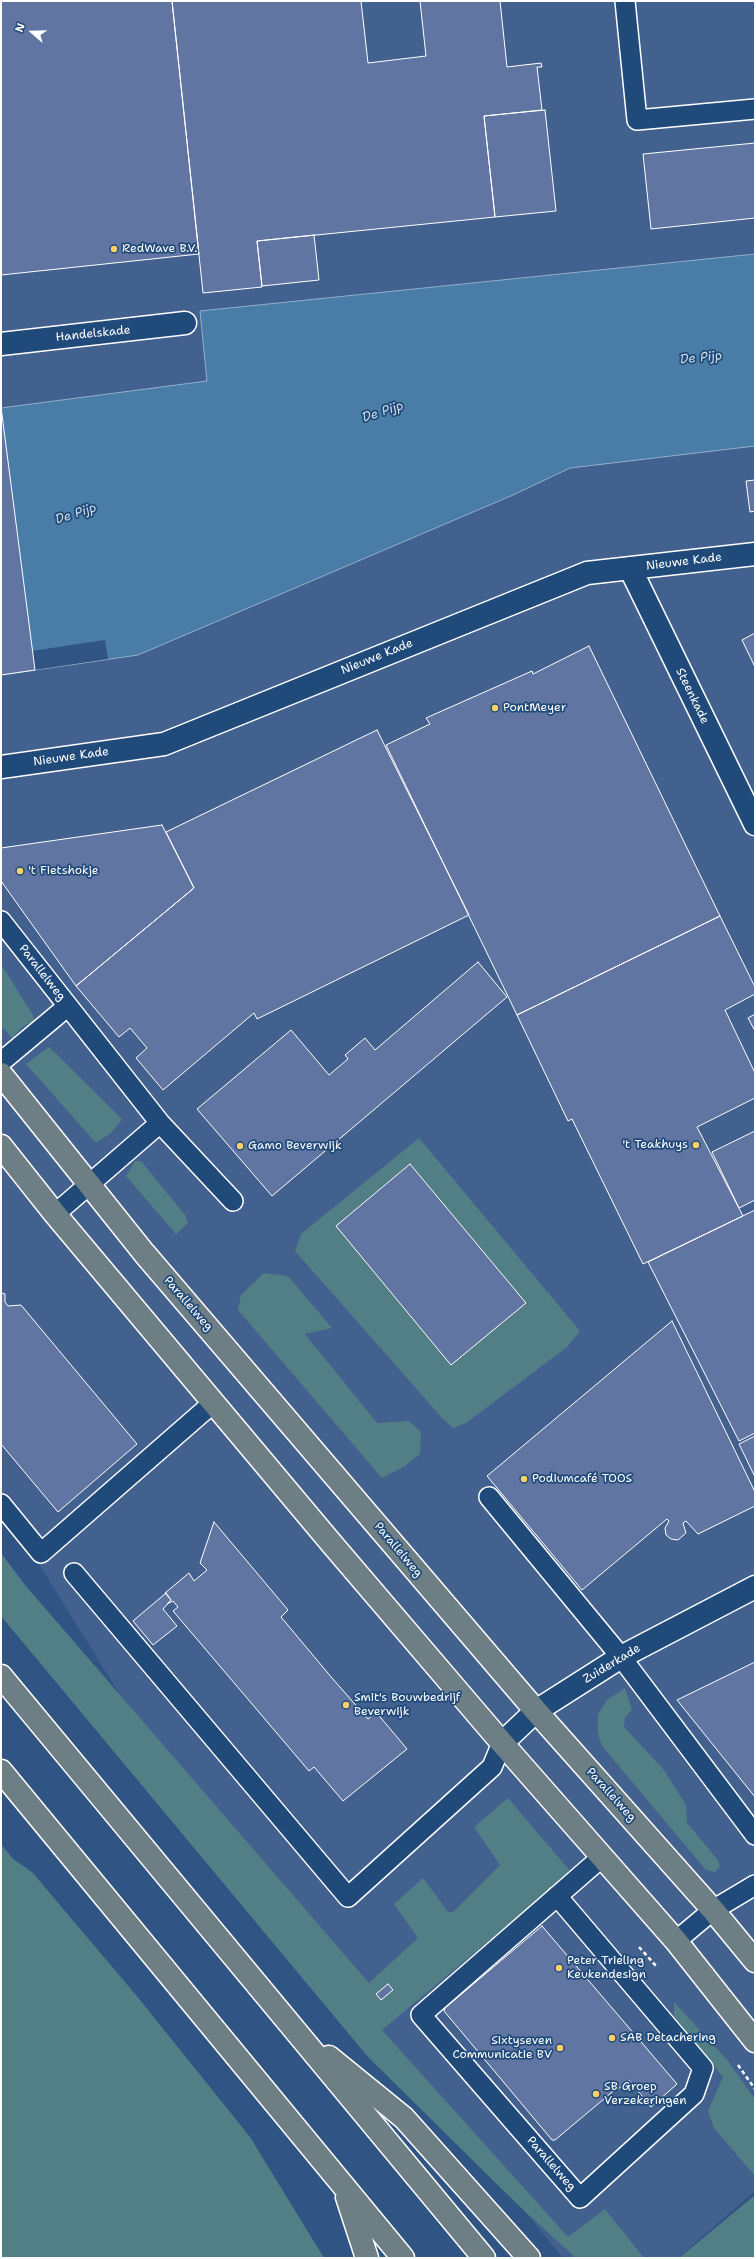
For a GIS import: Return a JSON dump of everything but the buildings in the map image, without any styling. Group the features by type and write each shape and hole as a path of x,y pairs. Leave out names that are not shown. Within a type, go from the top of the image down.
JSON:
{"main road":[{"name":"Parallelweg","path":"1,1074 144,1253 536,1711 713,1910 755,1961"},
{"path":"1,1146 55,1214 213,1403 502,1743 676,1941 755,2041"},
{"path":"1,1676 484,2258"},
{"path":"1,1770 403,2258"},
{"path":"291,2026 404,2118 529,2258"},
{"path":"343,2185 367,2258"}],"street":[{"name":"Handelskade","path":"1,344 185,323"},
{"name":"Nieuwe Kade","path":"1,767 164,744 587,573 755,554"},
{"name":"Steenkade","path":"630,568 755,824"},
{"name":"Zuiderkade","path":"502,1743 536,1711 621,1657 755,1587"}],"lane":[{"path":"626,1 637,120 755,109"},
{"name":"Parallelweg","path":"1,921 160,1123 233,1201"},
{"name":"Parallelweg","path":"1,1062 68,1006"},
{"path":"55,1214 160,1123"},
{"path":"1,1504 41,1553 213,1403"},
{"path":"489,1497 621,1657 755,1835"},
{"name":"Zuiderkade","path":"74,1573 348,1897 492,1767 502,1743"},
{"name":"Parallelweg","path":"557,1896 703,2068 694,2094 580,2198 421,2015 557,1896 602,1857"},
{"path":"676,1941 713,1910 755,1885"}],"shaded area":[{"path":"1,1 755,1 755,2191 678,2258 563,2258 463,2136 225,1864 1,1503"}],"green space":[{"path":"1,964 34,1017 33,1022 23,1026 12,1038 1,1026"},
{"path":"49,1047 122,1119 111,1133 96,1143 26,1064"},
{"path":"419,1138 580,1331 567,1347 466,1423 453,1428 443,1419 295,1251 301,1234"},
{"path":"135,1161 141,1161 185,1215 188,1223 176,1234 126,1176"},
{"path":"264,1273 288,1276 332,1328 305,1334 377,1423 409,1421 421,1432 420,1454 405,1466 382,1478 238,1310 241,1295"},
{"path":"1,1553 25,1585 369,1983 418,1938 394,1904 423,1878 448,1912 453,1912 500,1865 474,1827 508,1798 571,1872 382,2030 568,2237 605,2209 644,2258 576,2258 518,2205 368,2057 1,1616"},
{"path":"625,1688 632,1710 625,1717 624,1727 664,1770 686,1805 687,1823 718,1860 720,1866 715,1872 706,1870 602,1746 598,1734 598,1714 607,1700"},
{"path":"1,1844 13,1859 32,1872 136,1995 250,2137 324,2258 1,2258"},
{"path":"674,2002 728,2061 754,2098 755,2176 714,2128 708,2111 723,2077 674,2016"},
{"path":"755,2195 755,2258 679,2258"}],"water":[{"name":"De Pijp","path":"755,254 755,446 570,468 513,495 138,655 1,675 1,408 207,381 200,311"}],"pier":[{"path":"105,640 108,659 1,675 25,652"}],"place":[{"name":"RedWave B.V.","path":"114,249"},
{"name":"PontMeyer","path":"495,708"},
{"name":"'t Fietshokje","path":"20,871"},
{"name":"'t Teakhuys","path":"696,1145"},
{"name":"Gamo Beverwijk","path":"240,1146"},
{"name":"Podiumcafé TOOS","path":"524,1479"},
{"name":"Smit's Bouwbedrijf Beverwijk","path":"346,1705"},
{"name":"Peter Trieling Keukendesign","path":"559,1968"},
{"name":"SAB Detachering","path":"612,2038"},
{"name":"Sixtyseven Communicatie BV","path":"560,2048"},
{"name":"SB Groep Verzekeringen","path":"596,2094"}]}
